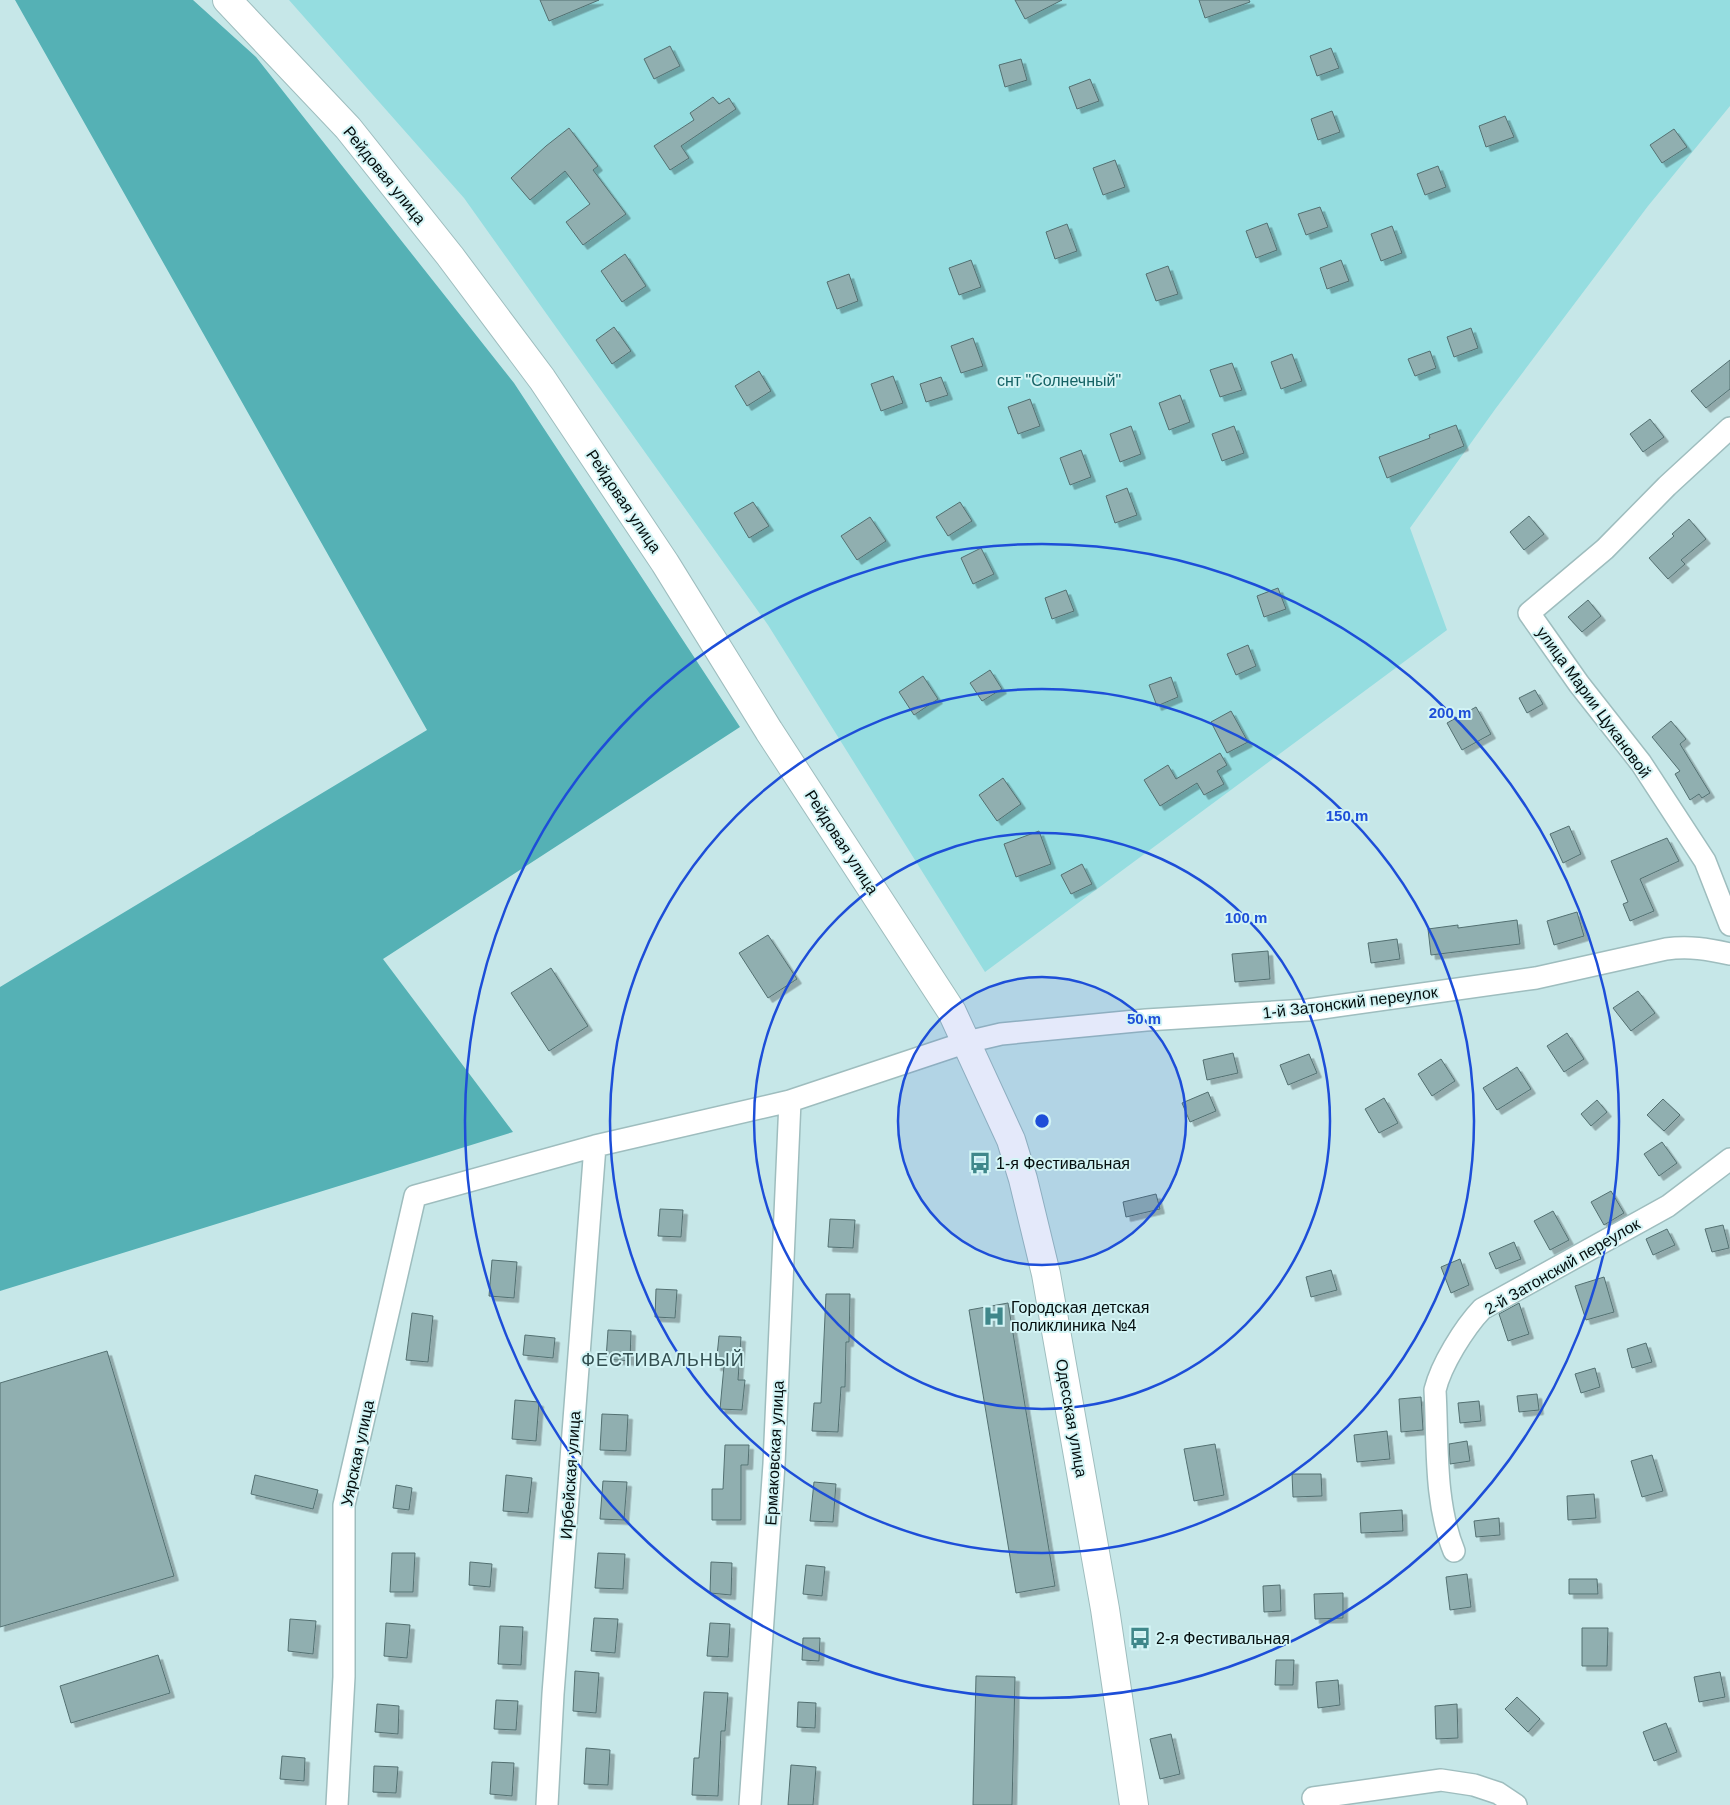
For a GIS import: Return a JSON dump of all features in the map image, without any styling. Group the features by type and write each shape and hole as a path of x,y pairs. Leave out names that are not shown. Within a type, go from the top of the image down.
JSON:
{"main road":[{"name":"Рейдовая улица","path":"227,0 348,128 450,256 542,379 665,563 769,732 946,1004 967,1042"},
{"name":"Одесская улица","path":"967,1042 1011,1140 1023,1179 1046,1274 1107,1618 1134,1805"}],"street":[{"name":"улица Марии Цукановой","path":"1730,428 1667,486 1605,549 1529,613 1580,684 1641,763 1705,861 1730,925"},
{"name":"1-й Затонский переулок","path":"415,1196 595,1146 790,1101 967,1042 1001,1034 1137,1021 1308,1010 1536,978 1666,949 1705,948 1730,954"},
{"name":"Ермаковская улица","path":"750,1805 774,1464 790,1101"},
{"name":"Ирбейская улица","path":"547,1805 553,1694 595,1146"},
{"name":"2-й Затонский переулок","path":"1454,1552 1446,1532 1441,1502 1435,1390 1438,1378 1472,1320 1482,1309 1668,1206 1730,1159"},
{"name":"Уярская улица","path":"337,1805 344,1677 344,1505 415,1196"},
{"path":"1313,1798 1442,1780 1467,1783 1498,1793 1516,1805"}],"green space":[{"name":"снт \"Солнечный\"","path":"289,0 1730,0 1730,106 1648,206 1496,408 1410,528 1447,630 985,972 768,625 464,198"}],"shaded area":[{"path":"15,0 193,0 256,57 514,383 740,727 383,959 513,1132 0,1291 0,987 427,730"}],"building":[{"path":"540,0 599,0 549,21"},
{"path":"1015,0 1062,0 1025,19"},
{"path":"1199,0 1249,0 1250,2 1205,18"},
{"path":"670,46 680,66 654,79 644,59"},
{"path":"1331,48 1339,68 1317,76 1310,56"},
{"path":"1021,59 1027,80 1005,87 999,65"},
{"path":"1090,79 1099,101 1077,109 1069,87"},
{"path":"713,97 719,104 729,98 736,109 681,146 689,158 670,170 654,146 694,120 690,113"},
{"path":"1332,111 1340,132 1318,140 1311,119"},
{"path":"1505,116 1514,137 1486,147 1479,126"},
{"path":"569,128 598,166 593,170 626,214 583,245 566,222 590,204 565,171 530,200 511,178"},
{"path":"1674,129 1687,147 1662,163 1650,145"},
{"path":"1115,160 1125,187 1103,195 1093,168"},
{"path":"1438,166 1446,187 1425,195 1417,174"},
{"path":"1320,207 1328,227 1306,235 1298,214"},
{"path":"1267,223 1277,250 1256,258 1246,231"},
{"path":"1067,224 1077,251 1055,259 1046,232"},
{"path":"1392,226 1402,253 1381,261 1371,234"},
{"path":"625,254 646,286 622,302 601,271"},
{"path":"971,260 981,287 959,295 949,268"},
{"path":"1341,260 1349,281 1327,289 1320,268"},
{"path":"1168,266 1178,294 1156,301 1146,274"},
{"path":"849,274 858,301 837,309 827,282"},
{"path":"614,327 631,351 612,364 596,340"},
{"path":"1471,328 1478,348 1454,357 1447,337"},
{"path":"973,338 983,366 961,373 951,346"},
{"path":"1430,351 1436,368 1415,376 1408,359"},
{"path":"1292,354 1302,381 1281,389 1271,362"},
{"path":"1730,360 1730,389 1706,408 1691,391"},
{"path":"1232,363 1242,390 1220,397 1210,370"},
{"path":"759,371 771,391 747,406 735,386"},
{"path":"893,376 903,403 881,411 871,384"},
{"path":"941,377 948,395 926,402 920,384"},
{"path":"1180,395 1190,422 1169,430 1159,403"},
{"path":"1030,399 1040,426 1018,434 1008,407"},
{"path":"1650,419 1664,437 1643,452 1630,434"},
{"path":"1456,425 1464,446 1387,478 1379,457 1430,438 1429,435"},
{"path":"1131,426 1141,454 1120,462 1110,434"},
{"path":"1234,426 1244,453 1222,461 1212,434"},
{"path":"1081,450 1091,477 1070,485 1060,458"},
{"path":"1127,488 1137,515 1115,523 1106,496"},
{"path":"753,502 769,526 749,538 734,513"},
{"path":"960,502 972,521 948,536 936,517"},
{"path":"1529,516 1544,534 1524,550 1510,532"},
{"path":"870,517 886,541 857,560 841,536"},
{"path":"1689,519 1706,539 1681,560 1685,564 1668,579 1649,558 1674,536 1672,534"},
{"path":"981,548 994,574 973,584 961,558"},
{"path":"1278,588 1286,609 1264,617 1257,596"},
{"path":"1066,590 1074,611 1052,619 1045,598"},
{"path":"1588,600 1601,616 1582,632 1568,617"},
{"path":"1248,645 1256,666 1236,675 1227,654"},
{"path":"990,670 1002,689 982,701 970,683"},
{"path":"923,676 938,699 914,715 899,692"},
{"path":"1171,677 1178,697 1157,706 1149,685"},
{"path":"1535,690 1543,704 1527,713 1519,698"},
{"path":"1476,707 1491,734 1462,750 1447,723"},
{"path":"1231,711 1248,742 1227,753 1211,722"},
{"path":"1671,721 1686,739 1680,744 1710,793 1702,798 1699,794 1690,800 1675,774 1680,771 1652,737"},
{"path":"1220,753 1227,765 1217,771 1224,784 1204,795 1197,783 1160,806 1144,780 1168,765 1176,779"},
{"path":"1003,778 1021,804 997,821 979,795"},
{"path":"1569,826 1581,854 1563,863 1550,834"},
{"path":"1039,831 1051,864 1016,877 1004,844"},
{"path":"1667,838 1679,861 1640,879 1654,911 1630,921 1623,904 1628,902 1611,861"},
{"path":"1082,864 1092,884 1071,894 1061,875"},
{"path":"1577,912 1584,936 1554,945 1547,921"},
{"path":"1517,920 1520,944 1431,955 1428,929 1458,925 1458,928"},
{"path":"768,935 797,979 768,998 739,953"},
{"path":"1397,939 1400,959 1371,963 1368,943"},
{"path":"1268,951 1270,979 1235,982 1232,954"},
{"path":"551,968 588,1026 549,1051 511,993"},
{"path":"1638,991 1655,1013 1631,1031 1613,1008"},
{"path":"1567,1033 1584,1059 1564,1072 1547,1046"},
{"path":"1233,1053 1238,1073 1207,1080 1203,1060"},
{"path":"1309,1054 1317,1073 1288,1085 1280,1065"},
{"path":"1441,1059 1455,1081 1432,1096 1418,1074"},
{"path":"1517,1067 1531,1089 1497,1110 1483,1088"},
{"path":"1208,1092 1216,1111 1190,1122 1182,1103"},
{"path":"1384,1098 1398,1123 1379,1133 1365,1109"},
{"path":"1663,1099 1680,1115 1664,1131 1647,1115"},
{"path":"1597,1100 1607,1112 1591,1126 1581,1114"},
{"path":"1662,1142 1677,1163 1659,1176 1644,1154"},
{"path":"1611,1191 1624,1213 1604,1225 1591,1202"},
{"path":"1156,1194 1160,1209 1126,1217 1123,1202"},
{"path":"660,1209 683,1210 681,1237 658,1236"},
{"path":"1553,1211 1569,1240 1550,1250 1534,1221"},
{"path":"830,1219 855,1220 853,1248 828,1247"},
{"path":"1723,1225 1729,1248 1712,1252 1705,1229"},
{"path":"1667,1229 1675,1245 1653,1255 1646,1239"},
{"path":"1514,1242 1521,1259 1496,1269 1489,1253"},
{"path":"1460,1259 1469,1285 1451,1293 1441,1267"},
{"path":"492,1260 517,1262 514,1298 489,1296"},
{"path":"1331,1270 1337,1290 1311,1297 1306,1277"},
{"path":"1604,1277 1614,1312 1586,1320 1575,1286"},
{"path":"656,1289 677,1290 675,1318 655,1317"},
{"path":"826,1294 850,1294 849,1342 846,1342 845,1387 841,1387 838,1432 812,1431 814,1403 821,1403"},
{"path":"1008,1303 1055,1586 1016,1593 969,1310"},
{"path":"1519,1303 1529,1334 1508,1341 1499,1314"},
{"path":"412,1313 433,1316 428,1362 406,1360"},
{"path":"608,1330 631,1331 630,1361 606,1359"},
{"path":"525,1335 555,1338 553,1358 523,1355"},
{"path":"719,1336 741,1337 738,1380 745,1380 742,1410 720,1409 724,1366 716,1366"},
{"path":"1646,1343 1652,1362 1632,1368 1627,1349"},
{"path":"107,1351 174,1576 0,1627 0,1383"},
{"path":"1595,1368 1600,1387 1581,1393 1575,1374"},
{"path":"1537,1394 1539,1410 1519,1412 1517,1396"},
{"path":"1421,1397 1423,1430 1401,1432 1399,1399"},
{"path":"515,1400 539,1402 536,1441 512,1439"},
{"path":"1479,1401 1481,1421 1460,1423 1458,1403"},
{"path":"602,1414 628,1415 626,1451 600,1450"},
{"path":"1387,1431 1390,1459 1357,1462 1354,1435"},
{"path":"1467,1441 1470,1461 1450,1464 1449,1444"},
{"path":"1215,1444 1224,1495 1194,1501 1184,1449"},
{"path":"725,1445 749,1445 748,1465 741,1465 741,1520 712,1520 712,1489 723,1489"},
{"path":"1652,1455 1663,1491 1642,1497 1631,1461"},
{"path":"1292,1474 1321,1474 1322,1496 1293,1497"},
{"path":"255,1475 318,1490 313,1509 251,1494"},
{"path":"506,1475 532,1478 528,1513 503,1511"},
{"path":"603,1481 627,1482 624,1520 600,1519"},
{"path":"814,1482 836,1484 833,1522 810,1521"},
{"path":"396,1485 412,1488 409,1510 393,1508"},
{"path":"1594,1494 1596,1518 1568,1520 1567,1496"},
{"path":"1402,1510 1403,1531 1361,1533 1360,1513"},
{"path":"1499,1518 1500,1535 1476,1537 1474,1521"},
{"path":"392,1553 415,1553 413,1592 390,1592"},
{"path":"598,1553 625,1554 623,1589 595,1588"},
{"path":"470,1562 492,1564 490,1587 469,1585"},
{"path":"711,1562 732,1563 731,1595 710,1593"},
{"path":"806,1565 825,1567 822,1596 803,1594"},
{"path":"1467,1574 1471,1607 1450,1610 1446,1577"},
{"path":"1569,1579 1597,1579 1598,1594 1569,1594"},
{"path":"1280,1585 1281,1611 1264,1612 1263,1586"},
{"path":"1343,1593 1343,1618 1315,1619 1314,1594"},
{"path":"594,1618 618,1619 615,1653 591,1651"},
{"path":"290,1619 316,1621 313,1654 288,1651"},
{"path":"386,1623 410,1625 407,1658 384,1656"},
{"path":"710,1623 730,1624 728,1657 707,1656"},
{"path":"500,1626 523,1627 521,1665 498,1664"},
{"path":"1582,1628 1608,1628 1607,1666 1582,1666"},
{"path":"803,1638 820,1638 819,1661 802,1660"},
{"path":"158,1655 170,1693 71,1723 60,1686"},
{"path":"1276,1660 1294,1660 1293,1685 1275,1685"},
{"path":"575,1671 599,1673 596,1713 573,1711"},
{"path":"1720,1672 1725,1697 1699,1702 1694,1677"},
{"path":"976,1676 1015,1677 1012,1805 973,1805"},
{"path":"1338,1680 1340,1705 1318,1708 1316,1682"},
{"path":"704,1692 728,1693 725,1731 721,1731 718,1796 692,1795 694,1758 699,1758"},
{"path":"1517,1697 1540,1719 1528,1732 1505,1709"},
{"path":"496,1700 518,1701 516,1730 494,1729"},
{"path":"798,1702 816,1703 815,1728 797,1727"},
{"path":"377,1704 399,1706 398,1734 375,1732"},
{"path":"1457,1704 1458,1738 1436,1739 1435,1706"},
{"path":"1666,1723 1677,1752 1654,1761 1643,1732"},
{"path":"1171,1734 1180,1774 1160,1779 1150,1739"},
{"path":"586,1748 610,1750 608,1785 584,1784"},
{"path":"282,1756 305,1758 304,1781 280,1779"},
{"path":"492,1762 514,1763 512,1796 490,1794"},
{"path":"791,1765 816,1767 813,1805 788,1805"},
{"path":"374,1766 398,1767 396,1793 373,1792"}],"place":[{"name":"1-я Фестивальная","path":"980,1163"},
{"name":"Городская детская поликлиника №4","path":"994,1316"},
{"name":"2-я Фестивальная","path":"1140,1638"}],"district":[{"name":"ФЕСТИВАЛЬНЫЙ","path":"663,1360"}]}
